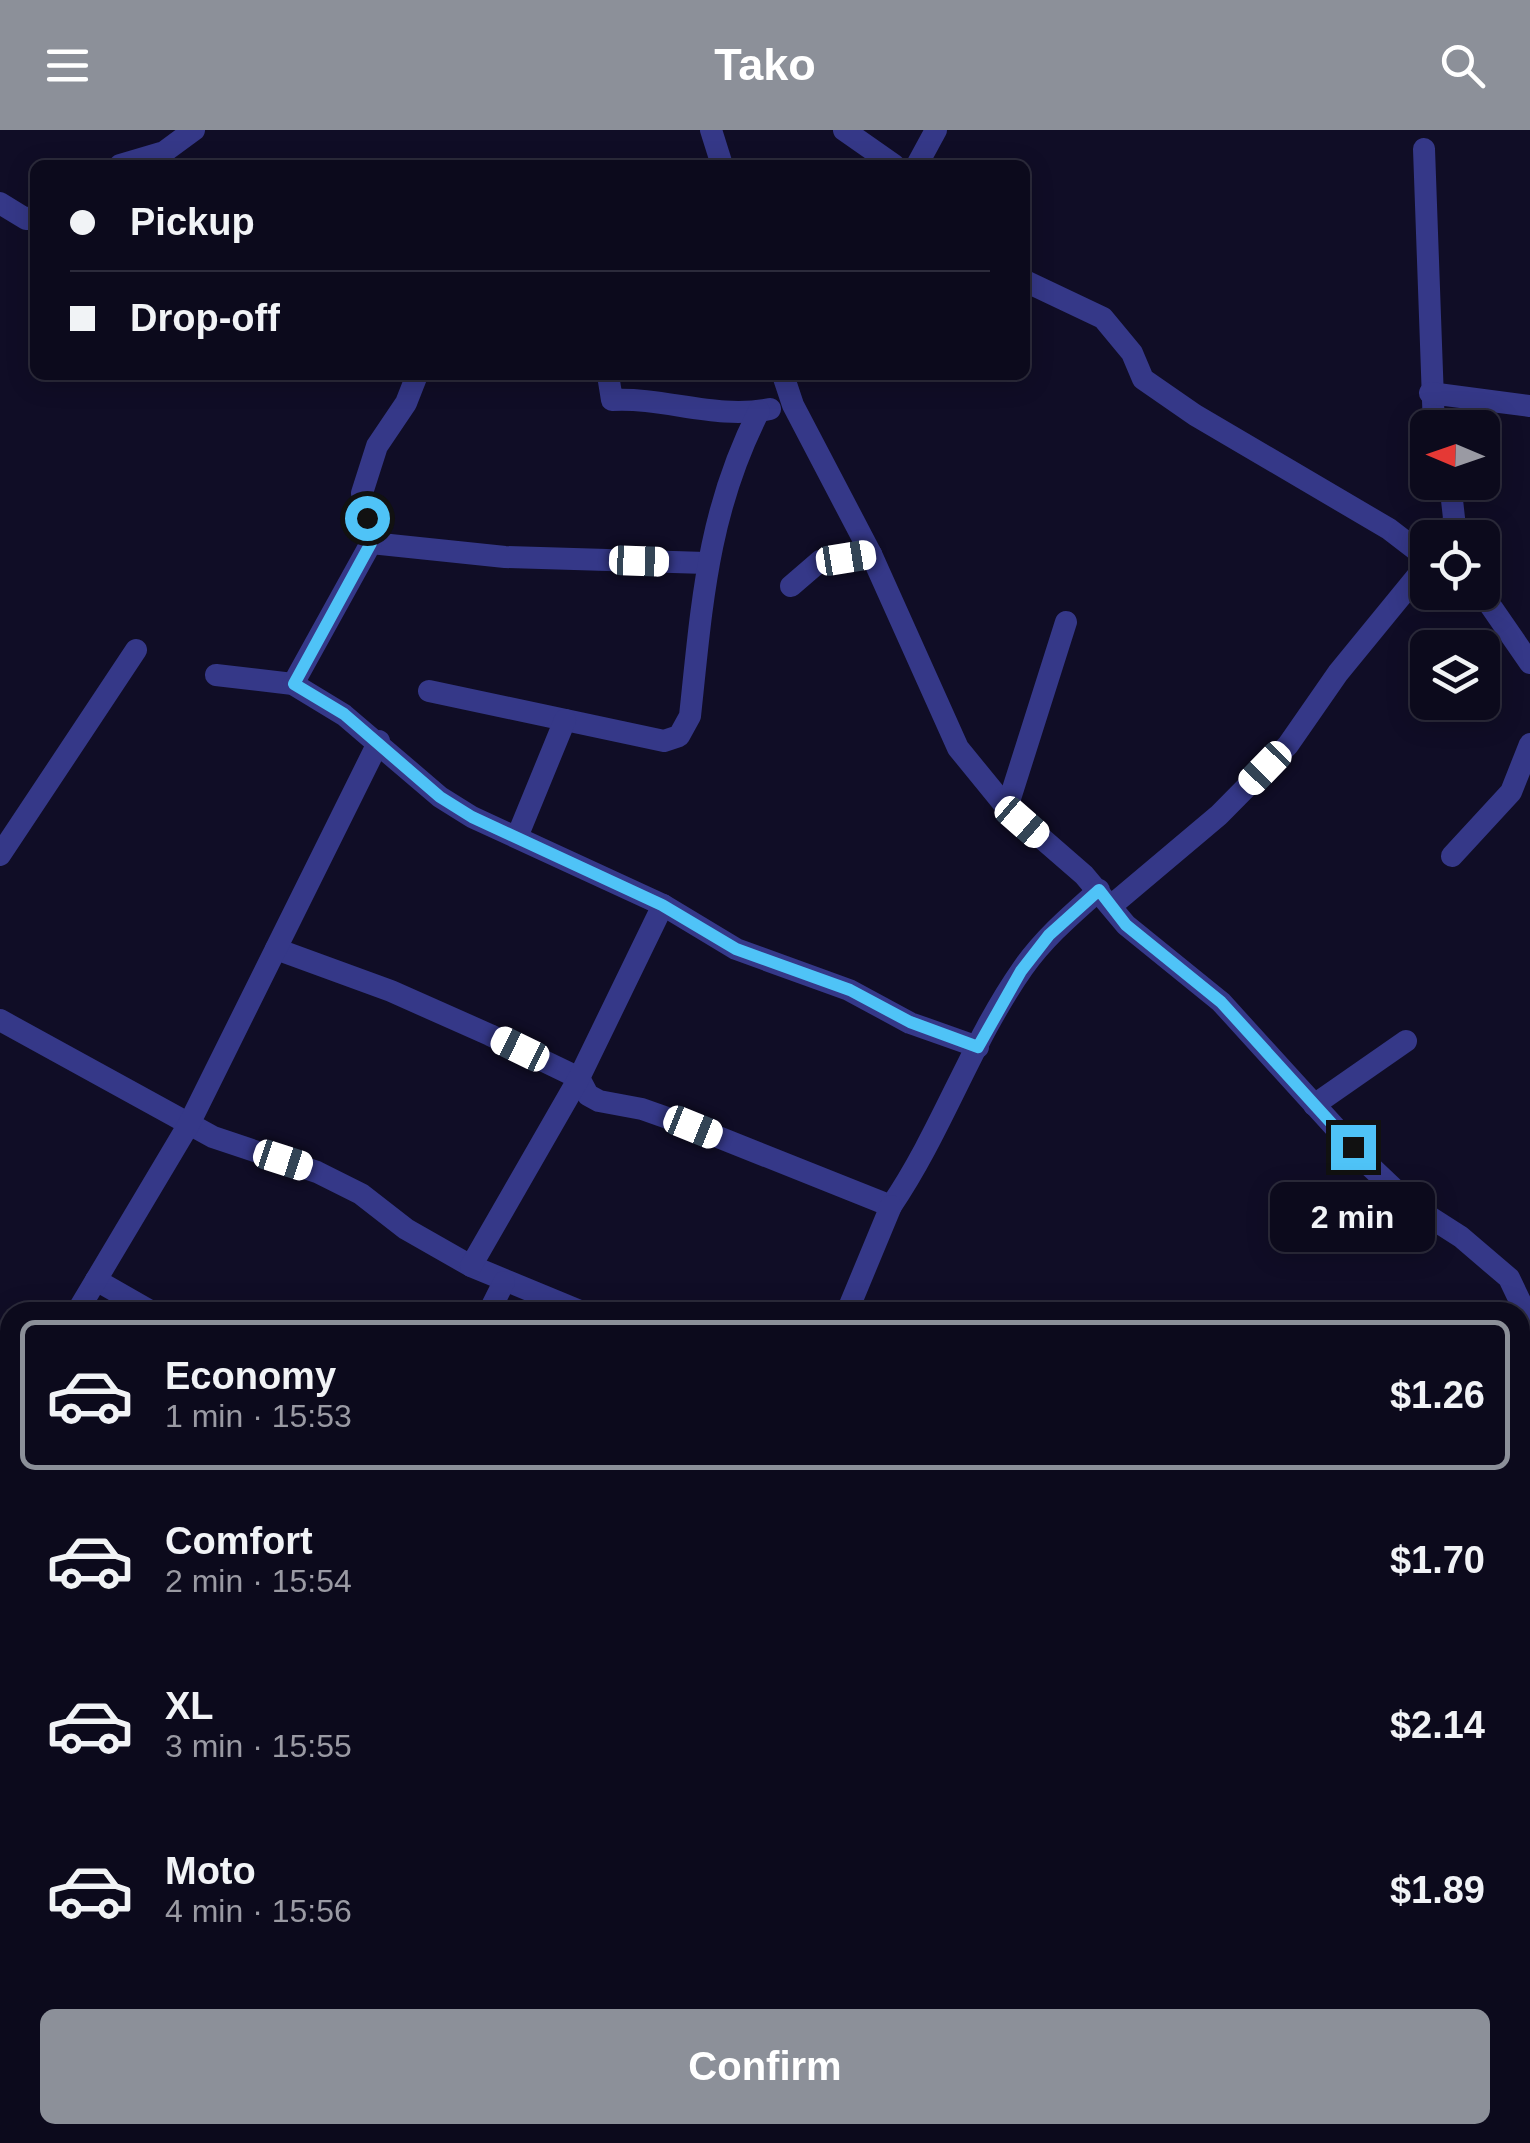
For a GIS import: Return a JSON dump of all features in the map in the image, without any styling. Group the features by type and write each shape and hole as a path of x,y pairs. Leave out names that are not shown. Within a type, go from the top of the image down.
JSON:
{"street":[{"path":"711,130 714,160"},
{"path":"844,130 887,160"},
{"path":"920,160 936,130"},
{"path":"137,160 164,152 188,132"},
{"path":"1424,148 1432,410"},
{"path":"0,203 30,217"},
{"path":"1030,283 1103,318 1132,353 1144,379 1195,415 1389,529 1410,546"},
{"path":"294,684 371,543 362,493 377,446 406,403 415,380"},
{"path":"609,380 612,400 648,398 724,413 759,412 793,405"},
{"path":"786,380 793,405 870,554 958,748 1007,808 1105,898 1126,925 1221,1002 1411,1205 1461,1237 1509,1278 1520,1302"},
{"path":"1430,394 1530,406"},
{"path":"429,690 664,741 679,736 690,716 706,563 732,466 759,412"},
{"path":"371,543 505,557 706,563"},
{"path":"792,586 820,562 870,554"},
{"path":"851,1302 891,1206 1030,959 1049,935 1219,815 1288,746 1338,672 1410,583"},
{"path":"1493,610 1530,663"},
{"path":"1007,808 1066,622"},
{"path":"0,855 136,650"},
{"path":"216,676 294,684 379,741 440,797 662,905 736,949 850,990 910,1022 978,1047"},
{"path":"517,837 566,720"},
{"path":"83,1302 189,1124 379,741"},
{"path":"1452,856 1510,792 1530,744"},
{"path":"471,1266 579,1078 662,905"},
{"path":"276,949 391,992 579,1078 588,1096 693,1127 891,1206"},
{"path":"0,1020 214,1137 332,1179 471,1266 556,1302"},
{"path":"1314,1104 1406,1040"},
{"path":"96,1280 134,1302"},
{"path":"494,1302 504,1282"}],"route":[{"path":"367,518 371,543 294,684 379,741 440,797 472,817 662,905 736,949 850,990 910,1022 978,1047 1021,971 1049,935 1099,890 1126,925 1221,1002 1353,1147"}]}
